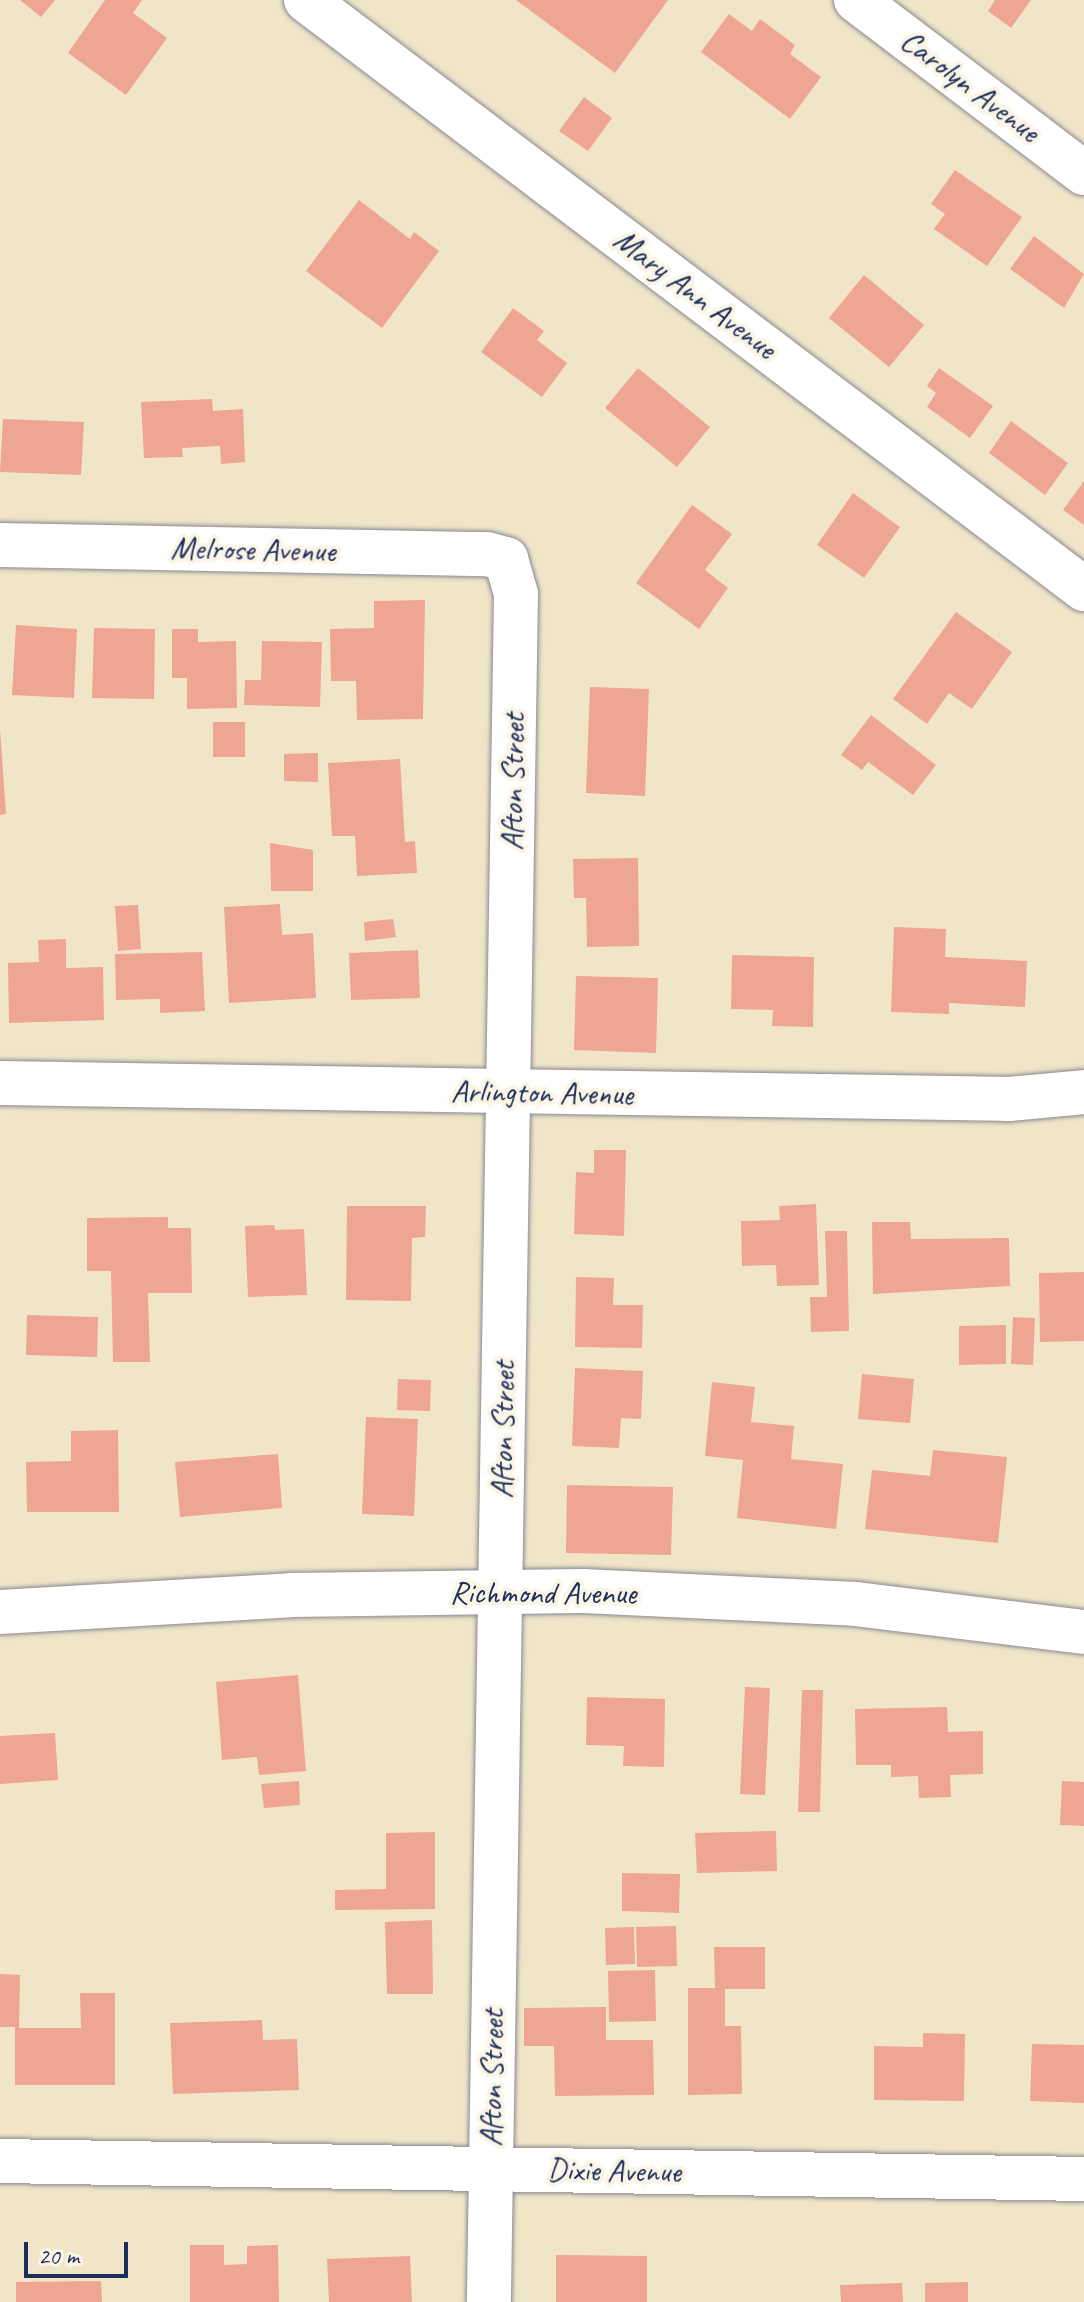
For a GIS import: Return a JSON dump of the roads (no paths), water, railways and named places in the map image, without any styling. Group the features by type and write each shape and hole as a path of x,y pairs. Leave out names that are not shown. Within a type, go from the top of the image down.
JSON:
{"street":[{"name":"Mary Ann Avenue","path":"306,0 1084,589"},
{"name":"Carolyn Avenue","path":"856,0 1084,173"},
{"name":"Melrose Avenue","path":"0,545 487,554 506,559"},
{"name":"Afton Street","path":"489,2302 516,594 506,559"},
{"name":"Arlington Avenue","path":"0,1083 1009,1099 1084,1092"},
{"name":"Richmond Avenue","path":"0,1612 291,1595 500,1592 856,1604 1084,1632"},
{"name":"Dixie Avenue","path":"0,2161 1084,2179"}]}
